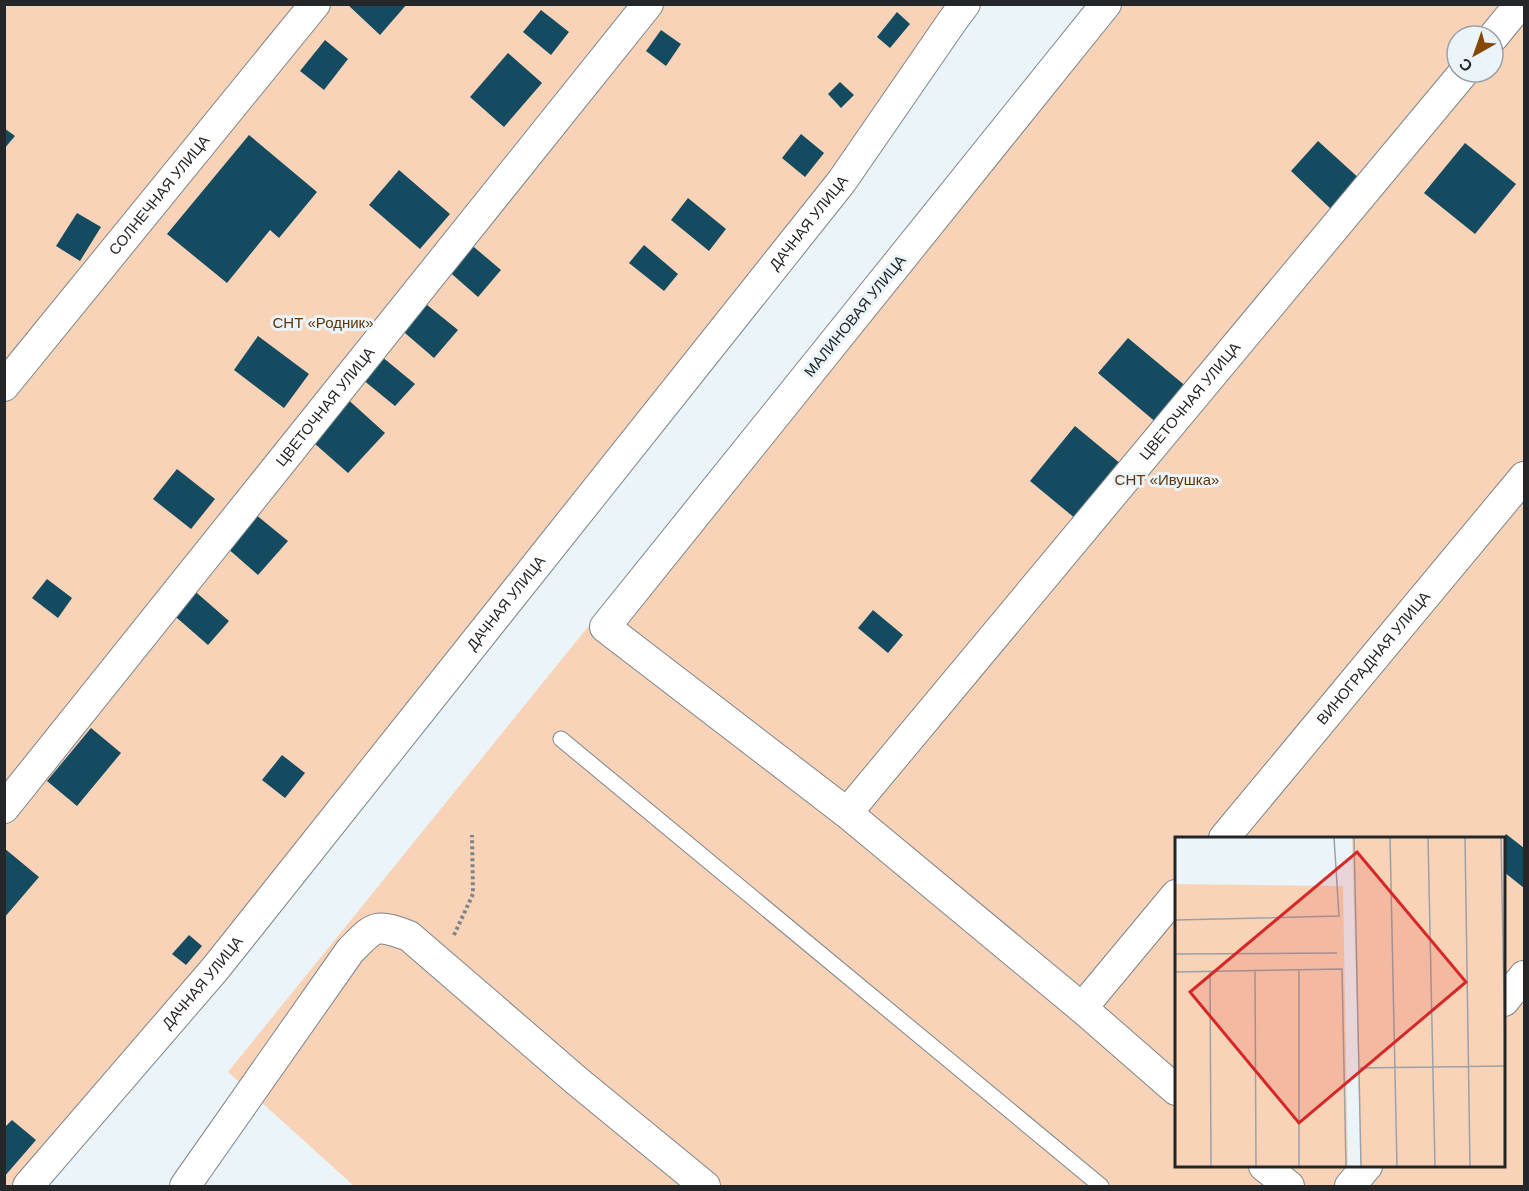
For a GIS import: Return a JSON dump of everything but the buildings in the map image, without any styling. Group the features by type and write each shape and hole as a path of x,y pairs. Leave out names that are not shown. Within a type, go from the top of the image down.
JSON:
{"street":[{"name":"СОЛНЕЧНАЯ УЛИЦА","path":"4,386 315,4"},
{"name":"ЦВЕТОЧНАЯ УЛИЦА","path":"4,808 648,4"},
{"name":"МАЛИНОВАЯ УЛИЦА","path":"847,813 605,627 1106,4"},
{"path":"1504,24 1520,4"},
{"name":"ДАЧНАЯ УЛИЦА","path":"28,1186 215,969 842,181 951,10"},
{"name":"ЦВЕТОЧНАЯ УЛИЦА","path":"847,813 1454,84"},
{"name":"ВИНОГРАДНАЯ УЛИЦА","path":"1225,837 1524,477"},
{"path":"847,813 1082,1008 1175,1089"},
{"path":"1082,1008 1175,896"},
{"path":"185,1186 350,951 370,930 387,928 408,936 577,1081 705,1186"},
{"path":"1505,999 1524,976"},
{"path":"1265,1167 1288,1186"},
{"path":"1350,1186 1366,1167"}],"lane":[{"path":"561,739 1101,1186"}],"path":[{"path":"449,945 473,894 472,835"}],"green space":[{"name":"СНТ «Родник»","path":"5,5 982,5 43,1186 5,1186"},
{"name":"СНТ «Ивушка»","path":"1091,5 1524,5 1524,1186 354,1186 228,1072"}]}
